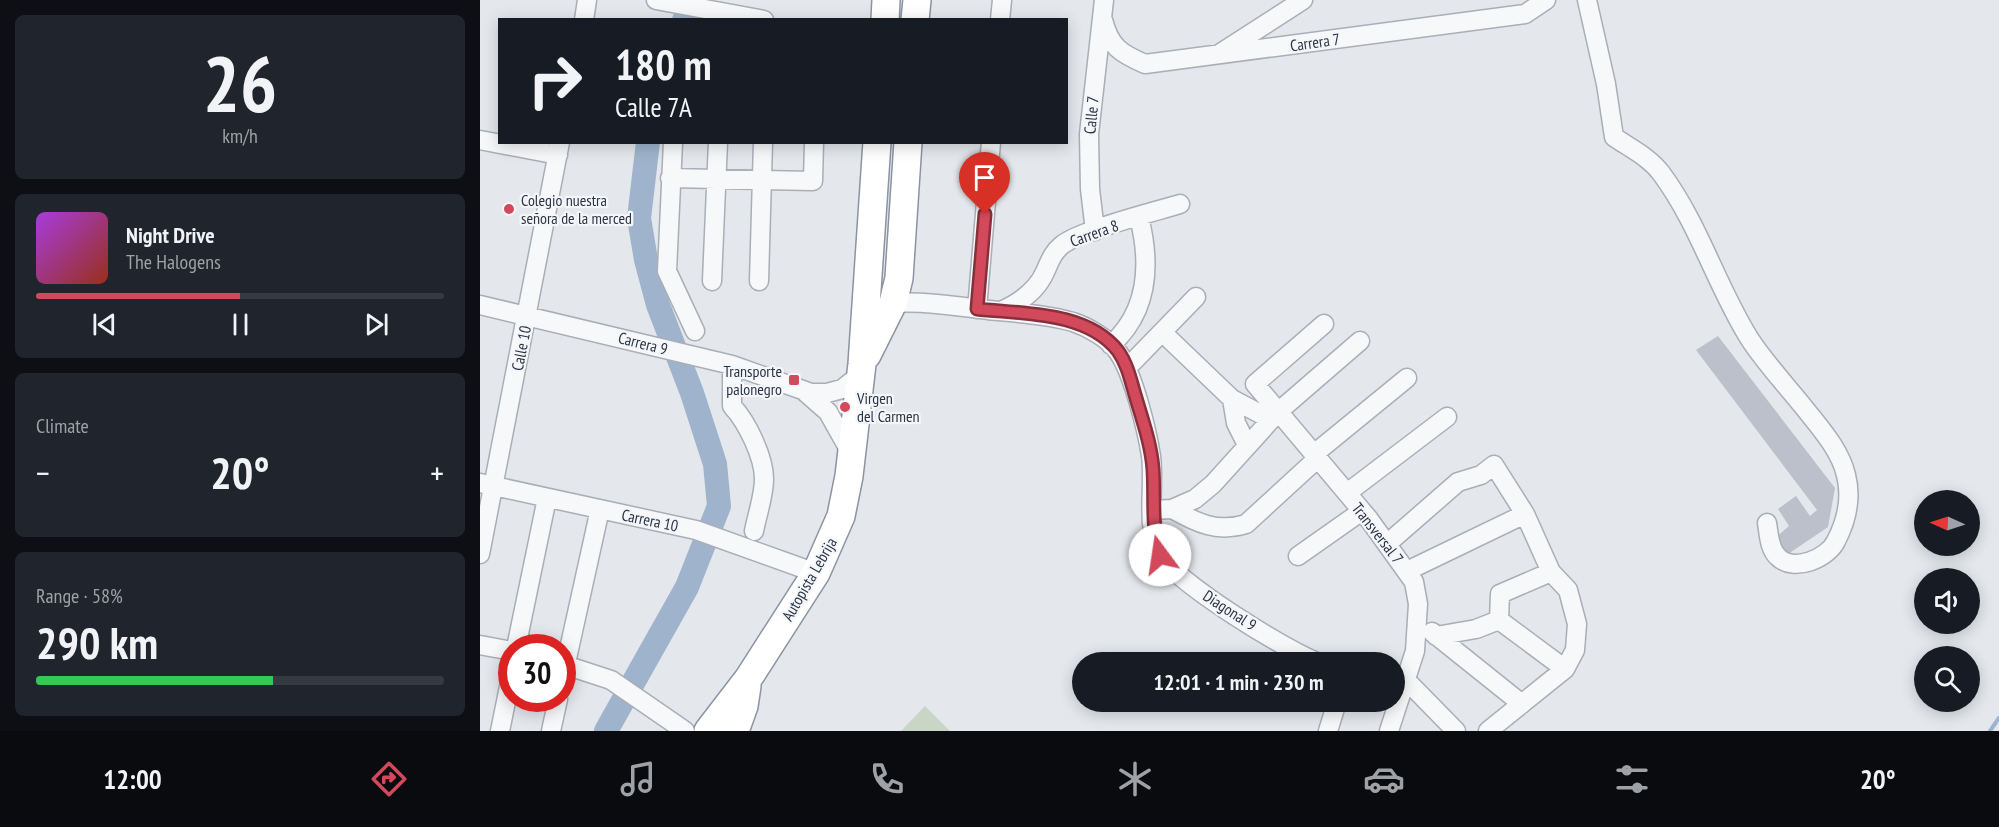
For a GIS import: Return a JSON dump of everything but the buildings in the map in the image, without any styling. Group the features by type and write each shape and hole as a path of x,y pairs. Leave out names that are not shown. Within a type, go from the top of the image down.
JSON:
{"highway":[{"path":"885,18 886,0"},
{"path":"915,18 916,0"},
{"name":"Autopista Lebrija","path":"708,731 748,679 816,573 842,516 852,454 861,369 877,144"},
{"name":"Autopista Lebrija","path":"861,369 893,303 899,278 908,144"},
{"name":"Autopista Lebrija","path":"735,731 744,706 748,679"}],"street":[{"path":"584,18 587,0"},
{"path":"657,0 708,10 728,17"},
{"path":"1000,18 1002,0"},
{"name":"Calle 7","path":"1095,231 1089,189 1089,134 1104,0"},
{"path":"1214,57 1303,0"},
{"name":"Carrera 7","path":"1103,20 1109,40 1126,56 1145,64 1214,57 1524,7 1546,0"},
{"path":"1587,0 1606,84 1614,137 1648,159 1660,172 1710,257 1749,339 1831,442 1846,474 1850,499 1846,523 1833,549 1816,560 1783,561 1776,556 1771,545 1767,523"},
{"path":"480,140 498,142"},
{"path":"515,144 559,149"},
{"path":"673,144 667,271 695,332"},
{"path":"712,281 718,144"},
{"path":"759,281 763,144"},
{"path":"670,178 813,181 814,144"},
{"path":"977,309 990,144"},
{"name":"Calle 10","path":"480,554 487,485 527,316 559,149"},
{"name":"Carrera 8","path":"1001,311 1018,302 1033,289 1045,272 1051,257 1062,245 1095,231 1180,204"},
{"path":"1111,345 1132,321 1144,292 1145,252 1139,217"},
{"path":"1127,368 1196,297"},
{"name":"Diagonal 9","path":"893,303 1050,316 1076,323 1118,351 1127,368 1149,439 1153,471 1153,532 1160,555 1175,574 1295,652"},
{"name":"Carrera 9","path":"480,305 732,364 804,391 819,393 835,391 849,385 861,369"},
{"name":"Transversal 7","path":"1324,324 1256,384 1275,415 1316,456 1362,511 1388,543 1414,582 1418,604 1415,651 1405,671"},
{"path":"1162,332 1232,399 1275,415"},
{"path":"1152,510 1172,509 1195,499 1275,415 1360,341"},
{"path":"732,364 732,406 743,418 754,443 764,478 754,531"},
{"path":"1172,509 1192,521 1215,528 1231,528 1246,524 1316,456 1407,378"},
{"name":"Carrera 9","path":"804,391 828,412 852,454"},
{"path":"1232,399 1236,423 1246,445"},
{"path":"1347,494 1447,417"},
{"path":"1388,543 1458,482 1481,475 1494,465 1525,514 1551,572 1568,590 1577,624 1575,650 1565,669 1488,731"},
{"name":"Carrera 10","path":"487,485 696,530 816,573"},
{"path":"519,634 547,498"},
{"path":"572,634 600,510"},
{"path":"1298,556 1362,511"},
{"path":"1407,571 1525,514"},
{"path":"1551,572 1500,594 1498,597 1500,620 1565,669"},
{"path":"1436,636 1476,629 1500,620"},
{"path":"1418,621 1522,704"},
{"path":"480,645 498,648"},
{"path":"576,673 611,680 685,731"},
{"path":"1405,680 1456,731"},
{"path":"500,731 504,712"},
{"path":"551,731 555,712"},
{"path":"1328,731 1334,712"},
{"name":"Transversal 7","path":"1389,731 1394,712"}],"green space":[{"path":"925,706 950,731 901,731"}],"waterway":[{"path":"685,18 695,0"},
{"path":"606,731 687,587 719,506 715,464 692,393 658,305 646,260 639,218 648,144"},
{"path":"1990,731 1999,718"}],"place":[{"name":"Colegio nuestra señora de la merced","path":"509,209"},
{"name":"Transporte palonegro","path":"794,380"},
{"name":"Virgen del Carmen","path":"845,407"}],"route":[{"path":"985,214 977,309 1050,316 1076,323 1099,335 1118,351 1127,368 1149,439 1153,471 1153,532 1160,555"}]}
